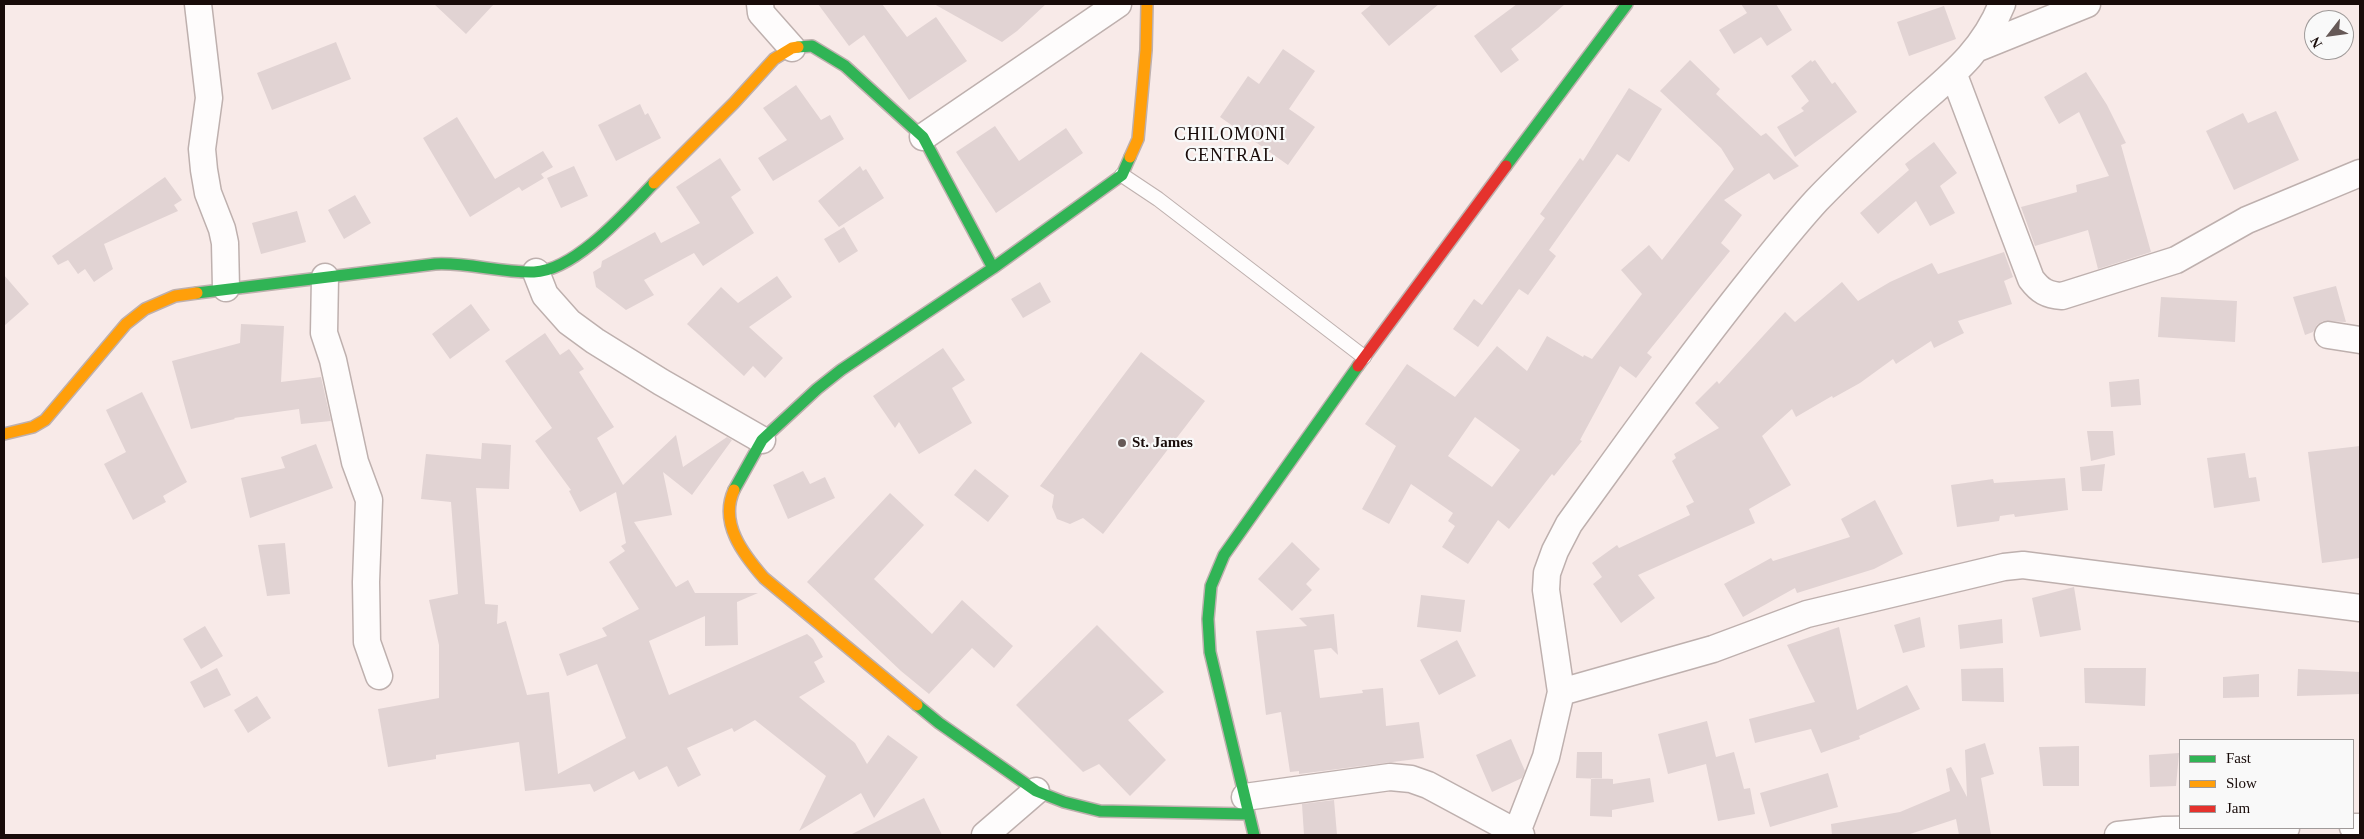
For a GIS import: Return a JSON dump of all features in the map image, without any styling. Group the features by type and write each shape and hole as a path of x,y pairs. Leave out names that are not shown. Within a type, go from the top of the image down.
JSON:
{"street":[{"path":"198,4 209,98 202,149 204,170 208,193 222,229 225,243 226,288"},
{"path":"760,4 761,13 792,48"},
{"path":"923,137 1118,4"},
{"path":"1147,4 1146,50 1138,139 1122,175 993,268 817,388 762,440 733,493 729,509 734,533 744,555 764,578 916,705 1036,791 1064,802 1100,811 1247,805 1390,777 1412,779 1428,785 1519,834 1546,757 1561,692 1546,590 1547,573 1555,551 1569,524 1704,339 1817,200 1902,118 1954,75 1978,48 1995,22 2002,4"},
{"path":"1254,835 1210,652 1208,618 1211,586 1224,555 1364,357 1628,4"},
{"path":"1978,48 2087,4"},
{"path":"4,434 33,427 45,420 126,324 145,309 175,296 325,276 456,263 502,271 536,272 565,262 603,235 734,103 774,59 792,48 812,46 829,55 845,66 923,137 993,268"},
{"path":"1954,75 2031,279 2039,289 2050,296 2062,296 2176,260 2247,220 2360,173"},
{"path":"536,272 545,295 569,322 595,341 661,382 762,440"},
{"path":"325,276 324,333 333,360 355,462 369,500 366,582 367,642 379,676"},
{"path":"2328,335 2360,340"},
{"path":"1561,692 1713,649 1807,614 2004,567 2023,565 2360,608"},
{"path":"985,835 1036,791"},
{"path":"2118,835 2164,830 2225,829"}],"lane":[{"path":"1122,175 1158,199 1364,357"}],"building":[{"path":"434,4 494,4 466,34"},
{"path":"818,4 882,4 907,37 936,17 967,61 909,100 864,35 849,46"},
{"path":"934,4 1046,4 1002,42"},
{"path":"1372,4 1439,4 1389,46 1361,13"},
{"path":"1517,4 1565,4 1511,49 1519,60 1501,73 1474,36"},
{"path":"1741,4 1776,4 1792,30 1767,46 1761,37 1734,54 1719,30 1747,13"},
{"path":"1944,6 1956,39 1909,56 1897,22"},
{"path":"336,42 351,79 272,110 257,73"},
{"path":"1283,49 1315,71 1289,109 1315,127 1288,165 1220,117 1248,76 1259,84"},
{"path":"1690,60 1720,89 1716,94 1761,136 1766,133 1799,166 1774,180 1769,173 1724,200 1742,215 1721,243 1730,251 1647,353 1652,357 1636,378 1620,366 1580,440 1582,441 1554,476 1552,474 1509,529 1498,520 1468,564 1442,547 1455,526 1448,521 1453,513 1411,484 1389,524 1362,509 1396,446 1365,424 1407,364 1455,397 1497,346 1527,371 1547,336 1583,357 1584,355 1592,359 1642,294 1621,270 1649,245 1662,260 1734,169 1721,148 1660,91","holes":["1475,417 1520,450 1492,487 1448,456"]},
{"path":"1811,60 1812,62 1815,60 1832,84 1835,82 1857,112 1795,157 1777,127 1804,111 1801,108 1809,101 1791,76"},
{"path":"2086,72 2107,105 2126,143 2121,145 2151,252 2098,269 2088,230 2035,246 2021,207 2077,192 2076,185 2109,176 2079,112 2059,124 2044,97"},
{"path":"796,85 821,120 830,115 844,139 773,181 758,158 787,140 763,108"},
{"path":"1629,88 1662,109 1629,162 1617,154 1549,250 1556,256 1528,295 1519,289 1478,347 1453,329 1474,299 1482,305 1545,218 1540,214 1580,158 1583,161"},
{"path":"640,104 645,115 648,113 661,138 616,161 598,125"},
{"path":"2276,111 2299,160 2234,190 2206,131 2243,113 2248,123"},
{"path":"457,117 495,179 543,151 553,167 541,174 544,178 522,191 519,187 470,217 423,138"},
{"path":"995,126 1019,161 1066,128 1083,153 996,213 956,152"},
{"path":"1934,142 1957,173 1940,186 1955,213 1930,226 1916,201 1878,234 1860,213 1909,170 1905,164"},
{"path":"720,158 741,190 731,197 754,233 703,266 694,253 644,280 654,295 626,310 596,287 593,272 601,267 602,261 655,232 661,243 700,223 676,187"},
{"path":"574,166 588,196 561,208 547,178"},
{"path":"860,166 863,171 866,169 884,198 839,227 818,201"},
{"path":"165,177 182,200 174,205 178,211 104,244 113,269 94,282 85,269 78,274 68,260 58,265 52,256"},
{"path":"355,195 371,223 344,239 328,210"},
{"path":"297,211 306,242 261,254 252,223"},
{"path":"844,227 858,251 839,263 824,239"},
{"path":"2004,252 2013,277 2004,281 2012,304 1958,321 1964,333 1934,348 1931,341 1896,364 1893,359 1860,383 1833,398 1832,396 1796,417 1792,409 1762,436 1791,485 1749,509 1755,523 1638,575 1655,598 1621,623 1593,584 1602,577 1592,563 1617,545 1619,548 1690,515 1686,506 1694,502 1672,461 1676,458 1674,454 1719,428 1695,403 1717,381 1719,384 1785,312 1795,322 1842,282 1858,301 1890,282 1932,263 1938,274"},
{"path":"4,275 29,304 4,326"},
{"path":"777,276 792,297 749,327 783,358 765,378 753,366 744,376 687,324 721,287 738,303"},
{"path":"1040,282 1051,302 1023,318 1011,299"},
{"path":"2336,286 2346,322 2323,321 2317,325 2313,332 2305,335 2293,297"},
{"path":"2161,297 2237,301 2235,342 2158,337"},
{"path":"471,304 490,330 450,359 432,334"},
{"path":"241,324 284,326 281,382 321,377 331,421 301,424 299,409 234,418 191,429 172,361 240,343"},
{"path":"545,333 560,355 569,349 584,369 579,372 614,427 597,438 623,485 676,435 683,467 727,437 732,440 692,495 663,472 672,515 634,522 676,587 688,580 695,593 758,593 737,602 738,645 705,646 705,616 649,641 669,695 807,634 813,639 823,657 814,662 825,682 799,697 855,743 867,764 888,735 918,757 874,818 861,793 799,831 826,776 755,720 734,732 732,728 687,748 701,775 678,787 667,766 639,780 634,771 594,792 590,784 525,791 519,742 436,755 436,759 388,767 378,709 439,698 439,645 429,600 458,594 451,502 421,499 426,454 481,459 482,443 511,445 509,489 476,488 485,604 498,605 497,624 506,621 527,695 549,692 558,774 626,738 597,664 567,676 559,654 607,636 602,628 639,609 609,562 625,551 621,546 626,543 616,492 580,512 569,491 571,490 535,441 552,428 505,361"},
{"path":"943,348 965,380 952,388 972,423 919,454 899,422 895,428 873,396"},
{"name":"St. James","path":"1141,352 1205,401 1103,534 1083,518 1070,524 1057,519 1052,507 1054,495 1040,486"},
{"path":"2139,379 2141,405 2111,407 2109,382"},
{"path":"142,392 187,482 163,496 166,502 133,520 104,464 126,452 106,410"},
{"path":"2087,431 2113,431 2115,455 2091,461"},
{"path":"316,444 333,488 250,518 241,478 285,468 281,457"},
{"path":"2360,446 2360,558 2322,563 2308,452"},
{"path":"2245,453 2249,478 2256,477 2260,501 2214,508 2207,458"},
{"path":"2105,464 2102,491 2082,491 2080,467"},
{"path":"975,469 1009,496 988,522 954,495"},
{"path":"803,471 810,484 825,477 835,498 788,519 773,485"},
{"path":"2065,478 2068,510 2015,517 2014,514 2000,516 1999,521 1957,527 1951,485 1993,479 1994,483"},
{"path":"890,493 924,525 874,579 932,634 962,600 1013,646 994,668 972,648 929,694 901,671 807,582"},
{"path":"1875,500 1903,554 1874,569 1797,593 1795,588 1743,617 1724,584 1771,558 1773,561 1850,537 1841,519"},
{"path":"1292,542 1320,569 1306,584 1312,590 1292,611 1258,579"},
{"path":"285,543 290,594 267,596 258,545"},
{"path":"2074,587 2081,630 2040,637 2032,598"},
{"path":"1421,595 1465,600 1461,632 1417,627"},
{"path":"1334,614 1338,655 1331,648 1314,650 1320,698 1363,693 1362,690 1383,688 1386,726 1419,722 1424,758 1299,774 1299,771 1290,772 1281,712 1266,715 1256,631 1307,626 1299,618"},
{"path":"1920,617 1925,647 1903,653 1894,625"},
{"path":"2002,619 2003,643 1960,649 1958,625"},
{"path":"1097,625 1164,692 1128,720 1166,760 1130,796 1099,764 1083,772 1016,705"},
{"path":"205,626 223,656 201,669 183,639"},
{"path":"1839,627 1857,710 1907,685 1920,709 1859,736 1860,739 1821,753 1811,729 1755,743 1749,719 1815,702 1787,645"},
{"path":"1457,640 1476,676 1439,695 1420,660"},
{"path":"217,668 231,695 204,708 190,682"},
{"path":"2003,668 2004,702 1962,701 1961,669"},
{"path":"2084,668 2146,668 2145,706 2085,703"},
{"path":"2298,669 2360,672 2360,694 2297,696"},
{"path":"2259,674 2259,697 2223,698 2223,677"},
{"path":"257,696 271,718 248,733 234,710"},
{"path":"1707,721 1716,757 1734,752 1744,789 1750,788 1755,814 1718,821 1706,764 1668,774 1658,734"},
{"path":"1511,739 1525,771 1522,778 1492,792 1476,755"},
{"path":"1985,743 1994,774 1981,778 1991,835 1959,835 1956,819 1907,835 1832,835 1831,824 1900,812 1950,791 1946,769 1951,767 1967,797 1965,750"},
{"path":"2079,746 2079,786 2043,786 2039,747"},
{"path":"1577,752 1602,752 1602,779 1576,778"},
{"path":"2179,753 2176,786 2150,787 2149,755"},
{"path":"1828,773 1838,807 1770,827 1760,793"},
{"path":"1591,778 1613,779 1613,784 1650,778 1654,802 1612,810 1612,817 1590,816"},
{"path":"924,798 942,835 850,835"},
{"path":"1334,800 1337,835 1304,835 1302,804"}],"traffic: fast":[{"path":"1506,166 1627,4"},
{"path":"798,47 812,46 845,66 923,137 993,268"},
{"path":"734,490 762,440 817,389 841,370 993,268 1122,175 1130,157"},
{"path":"197,293 435,264 521,272 550,269 566,262 599,238 654,183"},
{"path":"1254,835 1210,652 1208,619 1211,586 1224,555 1358,366"},
{"path":"917,705 939,723 1036,791 1064,802 1100,811 1249,814"}],"traffic: slow":[{"path":"1130,157 1138,139 1146,50 1147,4"},
{"path":"654,183 734,103 774,59 792,48 798,47"},
{"path":"4,434 33,427 45,420 126,324 145,309 175,296 197,293"},
{"path":"734,490 730,502 731,526 741,548 756,569 764,578 917,705"}],"traffic: jam":[{"path":"1358,366 1506,166"}],"place":[{"name":"St. James","path":"1122,443"}],"district":[{"name":"CHILOMONI CENTRAL","path":"1230,145"}]}
